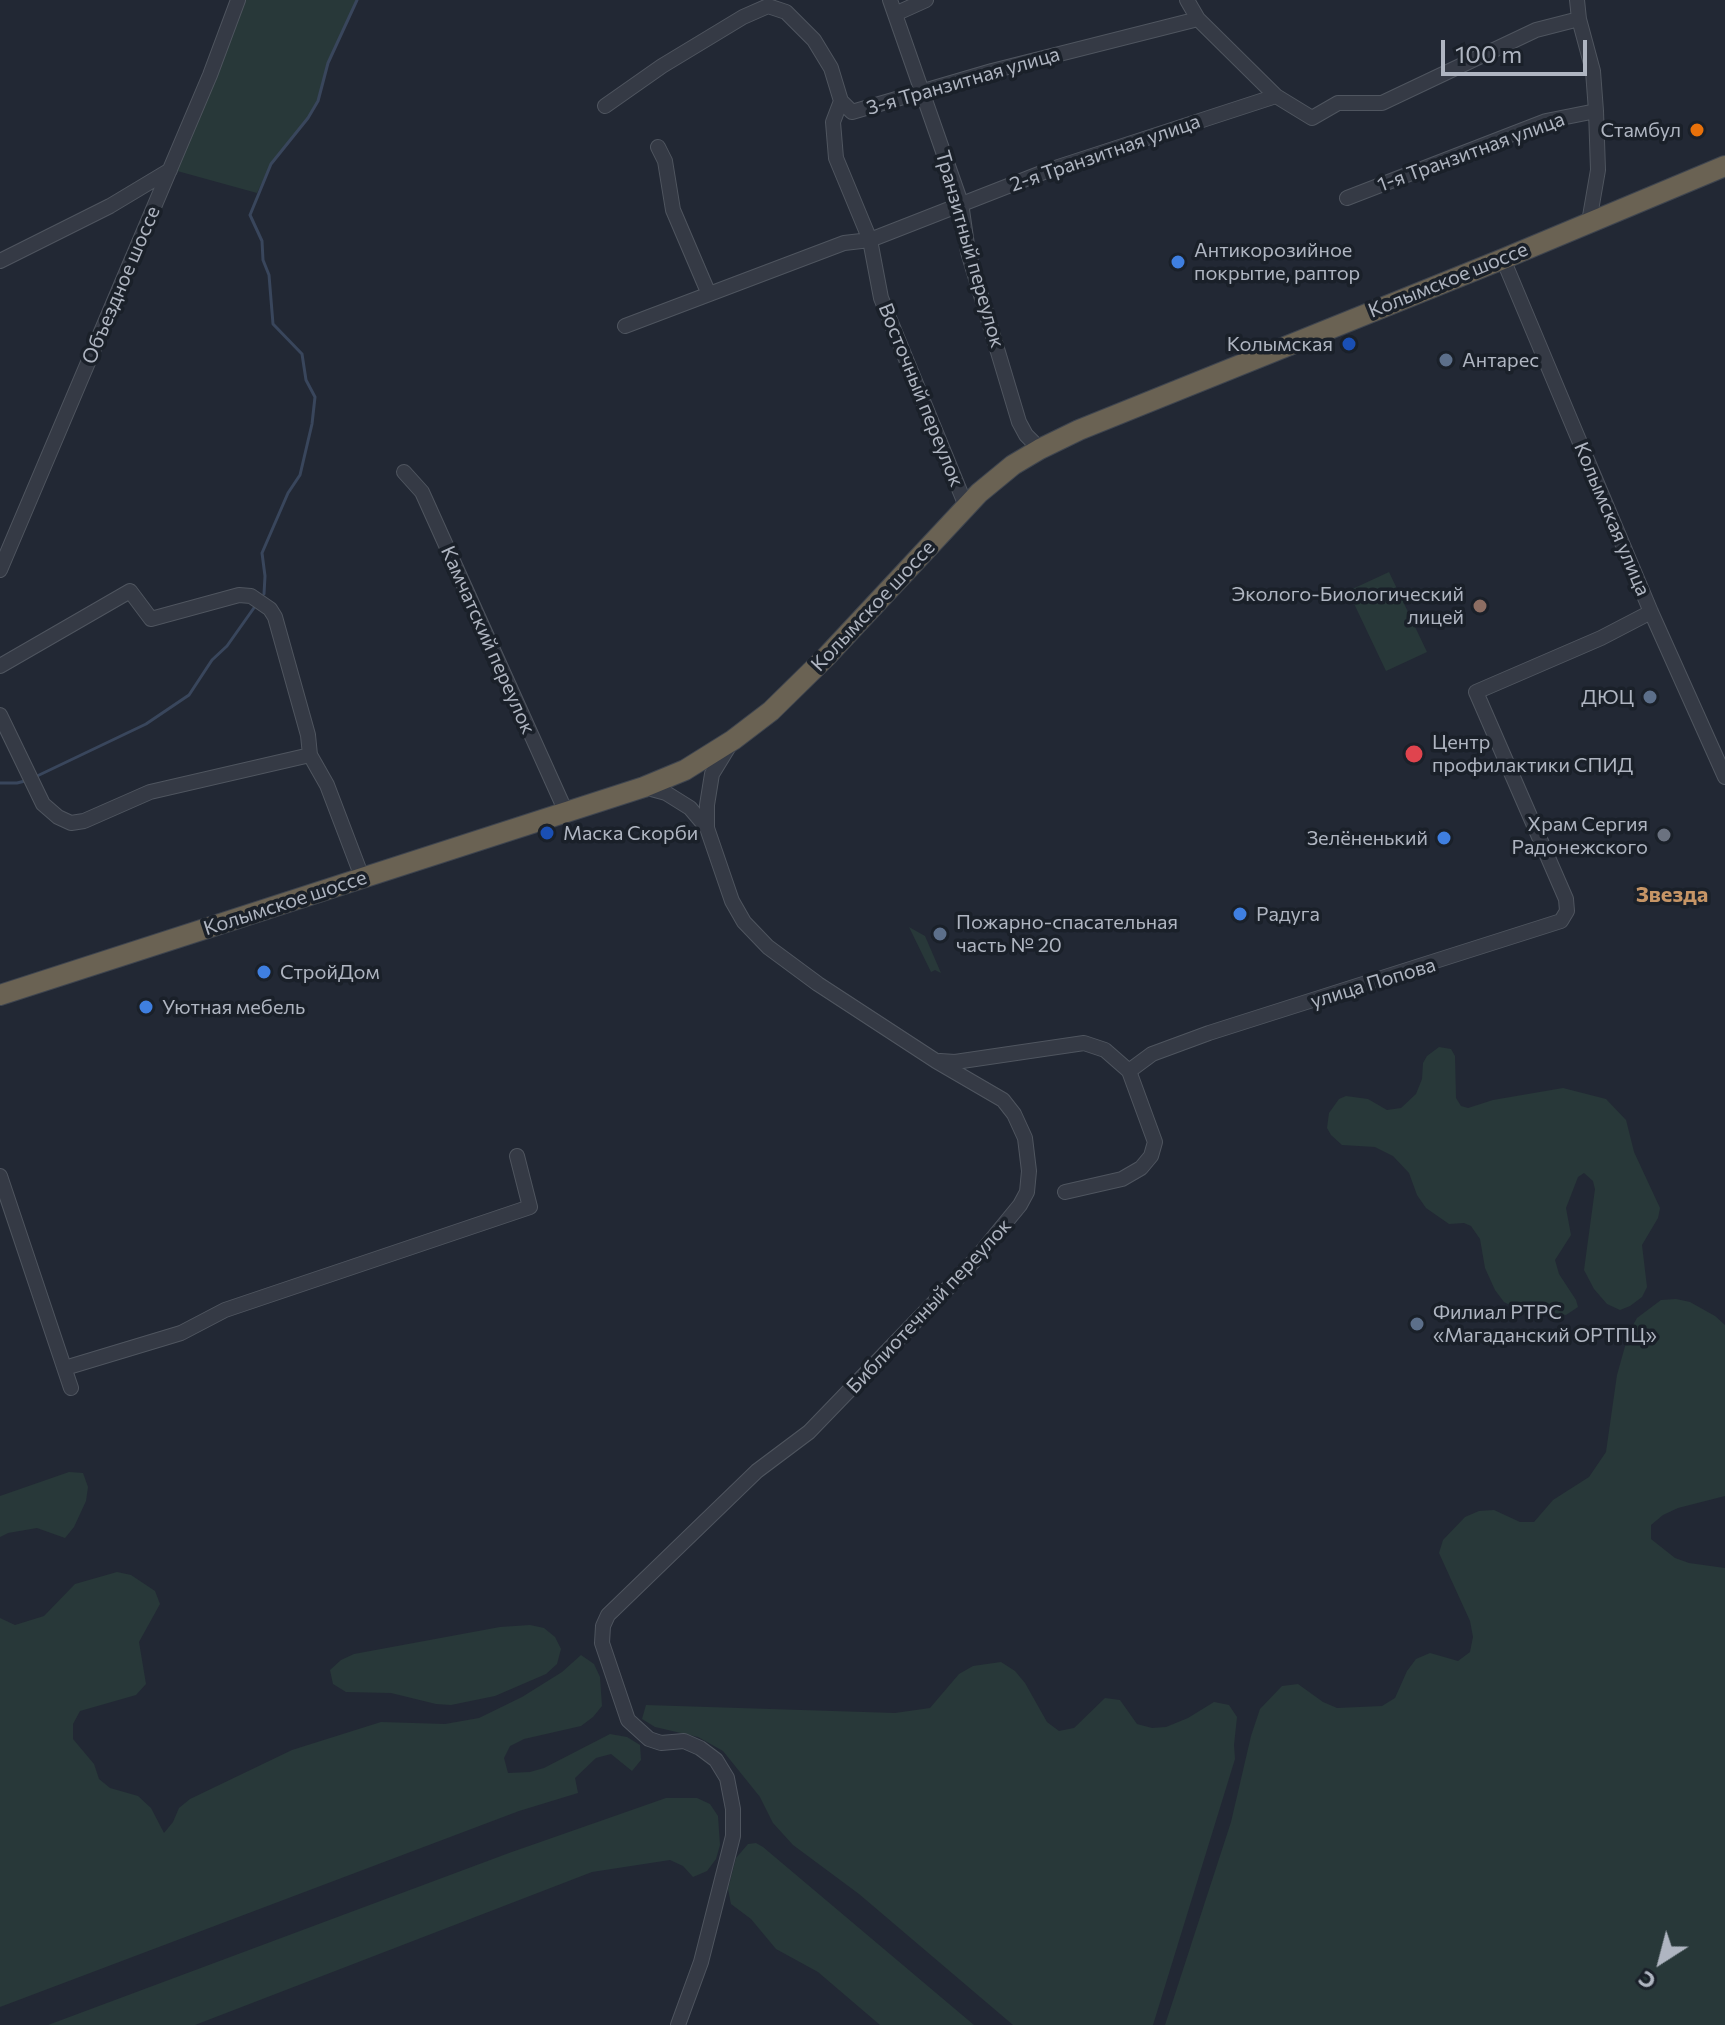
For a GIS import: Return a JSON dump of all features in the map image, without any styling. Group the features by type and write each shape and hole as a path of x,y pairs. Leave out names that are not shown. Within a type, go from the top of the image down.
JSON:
{"highway":[{"name":"Колымское шоссе","path":"0,995 644,787 688,768 771,711 966,506 1002,474 1040,449 1725,166"}],"street":[{"name":"Объездное шоссе","path":"0,570 238,0"},
{"path":"892,7 926,0"},
{"path":"1187,0 1198,19 1276,96 1312,118 1338,103 1382,103 1536,30 1579,19"},
{"path":"1577,0 1593,71 1596,111 1598,170 1589,222"},
{"name":"3-я Транзитная улица","path":"605,106 662,66 743,17 768,6 786,12 814,40 831,68 841,101 852,112 992,71 1198,19"},
{"name":"Транзитный переулок","path":"892,7 961,203 968,252 1019,422 1026,435 1040,449"},
{"name":"2-я Транзитная улица","path":"625,326 844,243 870,240 1049,170 1276,96"},
{"name":"Восточный переулок","path":"841,101 833,122 836,158 870,240 881,298 966,506"},
{"name":"1-я Транзитная улица","path":"1347,198 1546,121 1596,111"},
{"path":"658,147 665,161 673,210 708,292"},
{"path":"0,261 110,206 170,169"},
{"name":"Колымская улица","path":"1503,259 1651,612 1725,777"},
{"name":"Камчатский переулок","path":"404,472 422,492 566,812"},
{"path":"0,666 130,591 151,619 239,595 251,596 270,609 279,627 308,735 310,755 327,785 362,877"},
{"name":"улица Попова","path":"1129,1071 1152,1054 1209,1033 1561,921 1567,911 1566,899 1476,692 1601,638 1651,612"},
{"path":"0,715 43,804 71,823 84,821 150,792 310,755"},
{"name":"Библиотечный переулок","path":"678,2025 701,1962 716,1904 733,1836 733,1809 727,1778 716,1760 684,1741 661,1743 649,1739 628,1720 602,1643 603,1626 608,1615 757,1471 809,1432 974,1261 1020,1205 1027,1192 1029,1171 1025,1138 1014,1114 1003,1100 936,1061 818,984 755,935 732,901 707,828 712,774 733,740"},
{"path":"690,808 679,795 679,783 688,768 701,779 707,805"},
{"name":"Библиотечный переулок","path":"644,787 666,793 690,808 707,828"},
{"path":"936,1061 955,1062 1084,1043 1105,1050 1129,1071 1155,1142 1151,1156 1141,1168 1122,1179 1065,1192"},
{"path":"65,1368 181,1333 225,1310 530,1207 517,1156"},
{"path":"0,1176 71,1388"}],"shaded area":[{"path":"238,0 357,0 328,63 318,101 271,164 257,193 170,169"},
{"path":"1389,572 1427,652 1386,671 1348,591"},
{"path":"909,927 925,936 941,973 931,972"},
{"path":"1439,1047 1451,1049 1455,1056 1456,1098 1461,1106 1468,1108 1493,1100 1563,1088 1606,1099 1626,1120 1634,1152 1660,1208 1658,1218 1642,1245 1647,1287 1642,1297 1620,1310 1607,1304 1584,1270 1595,1189 1593,1181 1584,1173 1578,1177 1566,1208 1571,1235 1555,1260 1559,1274 1578,1307 1566,1315 1519,1310 1504,1302 1495,1290 1485,1268 1480,1239 1471,1226 1449,1224 1426,1208 1417,1195 1409,1173 1393,1156 1375,1147 1342,1145 1331,1135 1327,1128 1329,1113 1339,1099 1346,1096 1368,1099 1387,1110 1401,1108 1416,1094 1427,1056"},
{"path":"1661,1300 1690,1302 1725,1325 1725,1496 1663,1515 1651,1525 1651,1539 1675,1558 1725,1568 1725,2025 1165,2025 1231,1822 1260,1709 1282,1686 1298,1684 1337,1708 1382,1706 1395,1698 1416,1659 1430,1653 1458,1661 1470,1652 1473,1637 1470,1621 1439,1553 1443,1540 1465,1517 1479,1511 1494,1510 1520,1522 1534,1522 1553,1500 1589,1477 1606,1452 1617,1375 1629,1332 1637,1318"},
{"path":"69,1472 83,1473 88,1487 86,1501 65,1538 37,1528 0,1537 0,1496"},
{"path":"117,1572 131,1575 155,1591 160,1604 139,1642 146,1684 136,1695 80,1711 73,1724 73,1739 94,1764 99,1779 110,1788 138,1796 151,1808 164,1833 179,1808 190,1799 292,1750 381,1722 445,1724 479,1718 522,1697 562,1672 581,1655 594,1664 600,1677 602,1706 581,1726 524,1739 510,1746 504,1758 508,1773 544,1768 610,1734 627,1737 640,1745 641,1760 632,1771 611,1754 596,1758 575,1778 578,1793 519,1811 0,2007 0,1618 15,1625 44,1616 75,1584"},
{"path":"530,1625 544,1628 555,1637 561,1649 557,1664 546,1674 495,1696 451,1705 436,1704 391,1693 346,1692 333,1684 330,1670 354,1654 500,1627"},
{"path":"1001,1662 1015,1671 1047,1722 1059,1731 1074,1728 1105,1698 1120,1700 1137,1724 1152,1728 1166,1727 1188,1718 1214,1702 1229,1705 1237,1717 1235,1759 1153,2025 1013,2025 859,1894 793,1845 773,1823 760,1797 723,1751 698,1737 655,1727 642,1719 646,1705 895,1713 930,1708 959,1674 973,1666"},
{"path":"666,1798 697,1798 710,1804 718,1816 720,1845 716,1859 707,1871 693,1877 683,1866 670,1860 592,1872 195,2025 48,2025 509,1853"},
{"path":"756,1843 974,2025 880,2025 818,1972 776,1949 751,1919 731,1904 728,1889 736,1858 748,1844"}],"waterway":[{"path":"264,594 262,553 288,493 300,475 315,397 306,380 302,354 273,324 269,275 263,260 262,241 250,215 271,164 318,101 328,63 357,0"},
{"path":"35,777 146,724 189,695 212,660 227,646 256,605"},
{"path":"0,783 25,781"}],"place":[{"name":"Стамбул","path":"1697,130"},
{"name":"Антикорозийное покрытие, раптор","path":"1178,262"},
{"name":"Колымская","path":"1349,344"},
{"name":"Антарес","path":"1446,360"},
{"name":"Эколого-Биологический лицей","path":"1480,606"},
{"name":"ДЮЦ","path":"1650,697"},
{"name":"Центр профилактики СПИД","path":"1414,754"},
{"name":"Маска Скорби","path":"547,833"},
{"name":"Храм Сергия Радонежского","path":"1664,835"},
{"name":"Зелёненький","path":"1444,838"},
{"name":"Радуга","path":"1240,914"},
{"name":"Пожарно-спасательная часть № 20","path":"940,934"},
{"name":"СтройДом","path":"264,972"},
{"name":"Уютная мебель","path":"146,1007"},
{"name":"Филиал РТРС «Магаданский ОРТПЦ»","path":"1417,1324"}],"district":[{"name":"Звезда","path":"1672,895"}]}
